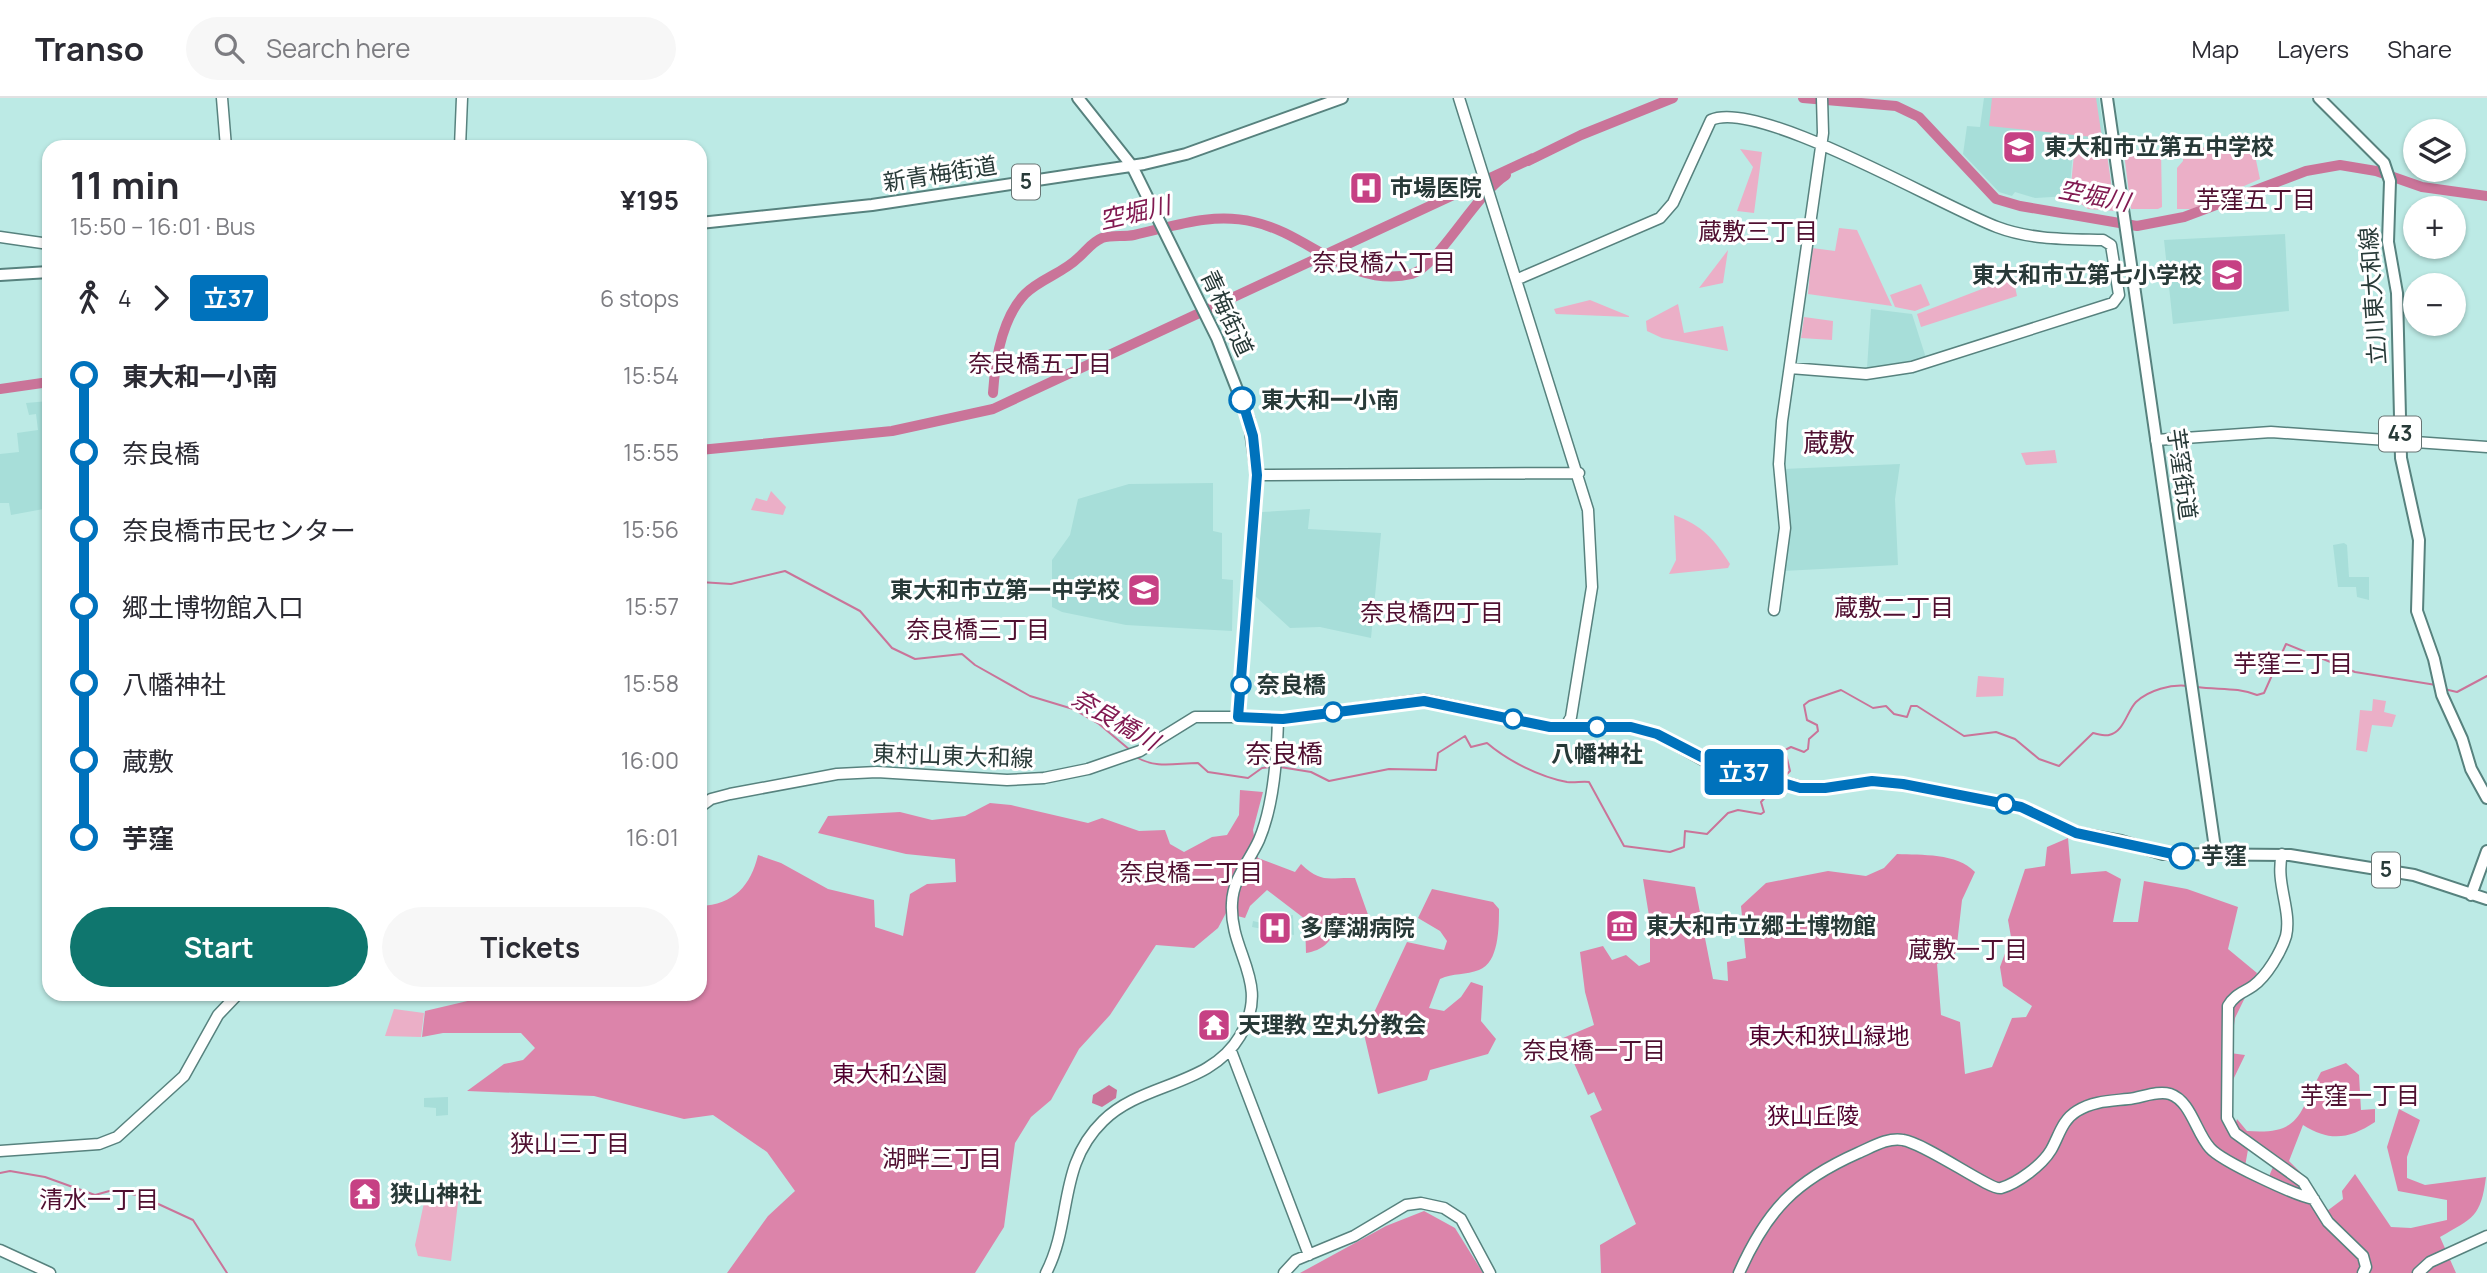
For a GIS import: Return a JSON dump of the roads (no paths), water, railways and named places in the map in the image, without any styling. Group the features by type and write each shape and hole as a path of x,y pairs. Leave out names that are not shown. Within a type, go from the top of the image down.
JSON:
{"main road":[{"name":"青梅街道","path":"1078,98 1132,166 1209,321 1249,420 1257,475 1238,717"},
{"name":"新青梅街道","path":"707,222 872,205 1132,166 1186,155 1342,98"},
{"name":"芋窪街道","path":"2107,98 2216,855"},
{"name":"立川東大和線","path":"2319,98 2364,142 2387,169 2390,181 2388,242 2397,293 2403,475 2419,540 2418,613 2440,686 2471,769 2487,798"},
{"path":"0,275 42,272"},
{"name":"5","path":"1238,717 1278,719 1424,701 1565,728 1622,726 1645,730 1706,761 1780,782 1817,789 1872,781 1895,783 2021,807 2076,833 2117,840 2156,853 2182,856 2281,854 2414,875 2487,899"},
{"path":"2471,895 2487,851"}],"street":[{"path":"222,98 225,140"},
{"path":"460,140 462,98"},
{"path":"1458,98 1578,473 1592,539 1592,587 1571,717 1565,728"},
{"path":"1774,610 1784,541 1779,464 1823,133 1822,102"},
{"path":"1518,279 1656,221 1669,209 1708,127 1717,114 1735,109 1769,113"},
{"path":"1790,368 1866,373 1912,367 2113,303 2119,295 2109,243 2049,238 1997,228 1813,127"},
{"path":"0,237 42,243"},
{"path":"2156,440 2271,432 2487,447"},
{"path":"1257,475 1578,473"},
{"name":"東村山東大和線","path":"707,802 730,794 837,774 877,772 1030,780 1073,773 1133,753 1195,717 1238,717"},
{"path":"1046,1273 1054,1258 1076,1156 1102,1122 1122,1108 1210,1068 1231,1051 1251,1013 1253,987 1233,920 1232,900 1238,877 1259,840 1274,767 1278,719"},
{"path":"2281,854 2280,889 2287,918 2286,935 2263,976 2233,998 2228,1006 2225,1110 2228,1124 2235,1133 2299,1178 2328,1222 2363,1256 2366,1266 2362,1273"},
{"path":"0,1150 99,1143 117,1137 184,1076 218,1015 231,1001"},
{"path":"1231,1051 1308,1255"},
{"path":"1740,1273 1759,1231 1794,1189 1820,1171 1896,1139 1913,1143 1951,1160 1990,1187 2001,1188 2044,1159 2064,1124 2075,1112 2101,1101 2164,1093 2182,1103 2215,1153 2285,1191 2314,1199"},
{"path":"1284,1273 1292,1262 1354,1236 1399,1208 1421,1203 1444,1208 1461,1219 1490,1273"},
{"path":"2418,1273 2440,1256 2487,1236"},
{"path":"0,1250 50,1273"}],"waterway":[{"name":"空堀川","path":"1528,161 1581,135 1673,98"},
{"name":"空堀川","path":"1803,98 1896,106 1919,117 1996,199 2020,206 2137,226 2184,217 2306,171 2340,165 2376,171 2422,187 2487,196"},
{"name":"空堀川","path":"707,449 892,431 993,409 1533,158"},
{"name":"空堀川","path":"993,393 1001,341 1017,304 1031,289 1072,263 1102,238 1134,235 1208,219 1238,219 1274,228 1330,258 1369,274 1390,277 1412,274 1433,258 1482,198 1506,175"},
{"name":"空堀川","path":"0,389 42,383"},
{"name":"奈良橋川","path":"707,582 731,584 785,571 860,611 892,648 915,659 962,654 975,665 1030,696 1073,709 1099,724 1130,750"},
{"name":"奈良橋川","path":"2197,687 2257,695 2264,693 2286,644 2355,672 2436,685"},
{"name":"奈良橋川","path":"2444,689 2457,692 2487,676"},
{"name":"奈良橋川","path":"1782,779 1790,771 1785,750 1791,747 1804,752 1808,749 1809,739 1818,731 1817,725 1807,720 1804,705 1841,690 1873,708 1886,706 1894,714 1907,717 1911,706 1917,706 1964,736 1996,732 2015,739 2039,759 2059,766 2093,733 2107,735 2118,730 2136,702 2147,694 2175,686 2188,686"},
{"name":"奈良橋川","path":"1280,767 1311,772 1329,781 1389,769 1436,770 1438,753 1465,736 1471,747 1487,743 1514,762 1535,772 1567,782 1589,782 1624,846 1670,852 1684,847 1685,831 1707,834 1728,813 1738,810 1761,814 1764,812 1761,802 1776,785"},
{"name":"奈良橋川","path":"1136,757 1159,764 1198,763 1208,772 1248,778 1262,768 1271,767"},
{"path":"0,1173 10,1171 45,1177 95,1195 113,1190 141,1196 193,1220 227,1273"}],"place":[{"name":"東大和市立第五中学校","path":"2019,147"},
{"name":"市場医院","path":"1366,188"},
{"name":"東大和市立第七小学校","path":"2227,275"},
{"name":"東大和一小南","path":"1242,400"},
{"name":"東大和市立第一中学校","path":"1144,590"},
{"name":"奈良橋","path":"1241,685"},
{"name":"八幡神社","path":"1597,727"},
{"name":"芋窪","path":"2182,856"},
{"name":"東大和市立郷土博物館","path":"1622,926"},
{"name":"多摩湖病院","path":"1275,928"},
{"name":"天理教 空丸分教会","path":"1214,1025"},
{"name":"狭山神社","path":"365,1194"}],"district":[{"name":"芋窪五丁目","path":"2256,200"},
{"name":"蔵敷三丁目","path":"1758,232"},
{"name":"奈良橋六丁目","path":"1384,263"},
{"name":"奈良橋五丁目","path":"1040,364"},
{"name":"蔵敷","path":"1829,443"},
{"name":"蔵敷二丁目","path":"1894,608"},
{"name":"奈良橋四丁目","path":"1432,613"},
{"name":"奈良橋三丁目","path":"978,630"},
{"name":"芋窪三丁目","path":"2293,664"},
{"name":"奈良橋","path":"1284,754"},
{"name":"奈良橋二丁目","path":"1191,873"},
{"name":"蔵敷一丁目","path":"1968,950"},
{"name":"奈良橋一丁目","path":"1594,1051"},
{"name":"芋窪一丁目","path":"2360,1096"},
{"name":"狭山三丁目","path":"570,1144"},
{"name":"湖畔三丁目","path":"942,1159"},
{"name":"清水一丁目","path":"99,1200"}],"park label":[{"name":"東大和狭山緑地","path":"1829,1036"},
{"name":"東大和公園","path":"890,1074"},
{"name":"狭山丘陵","path":"1813,1116"}]}
